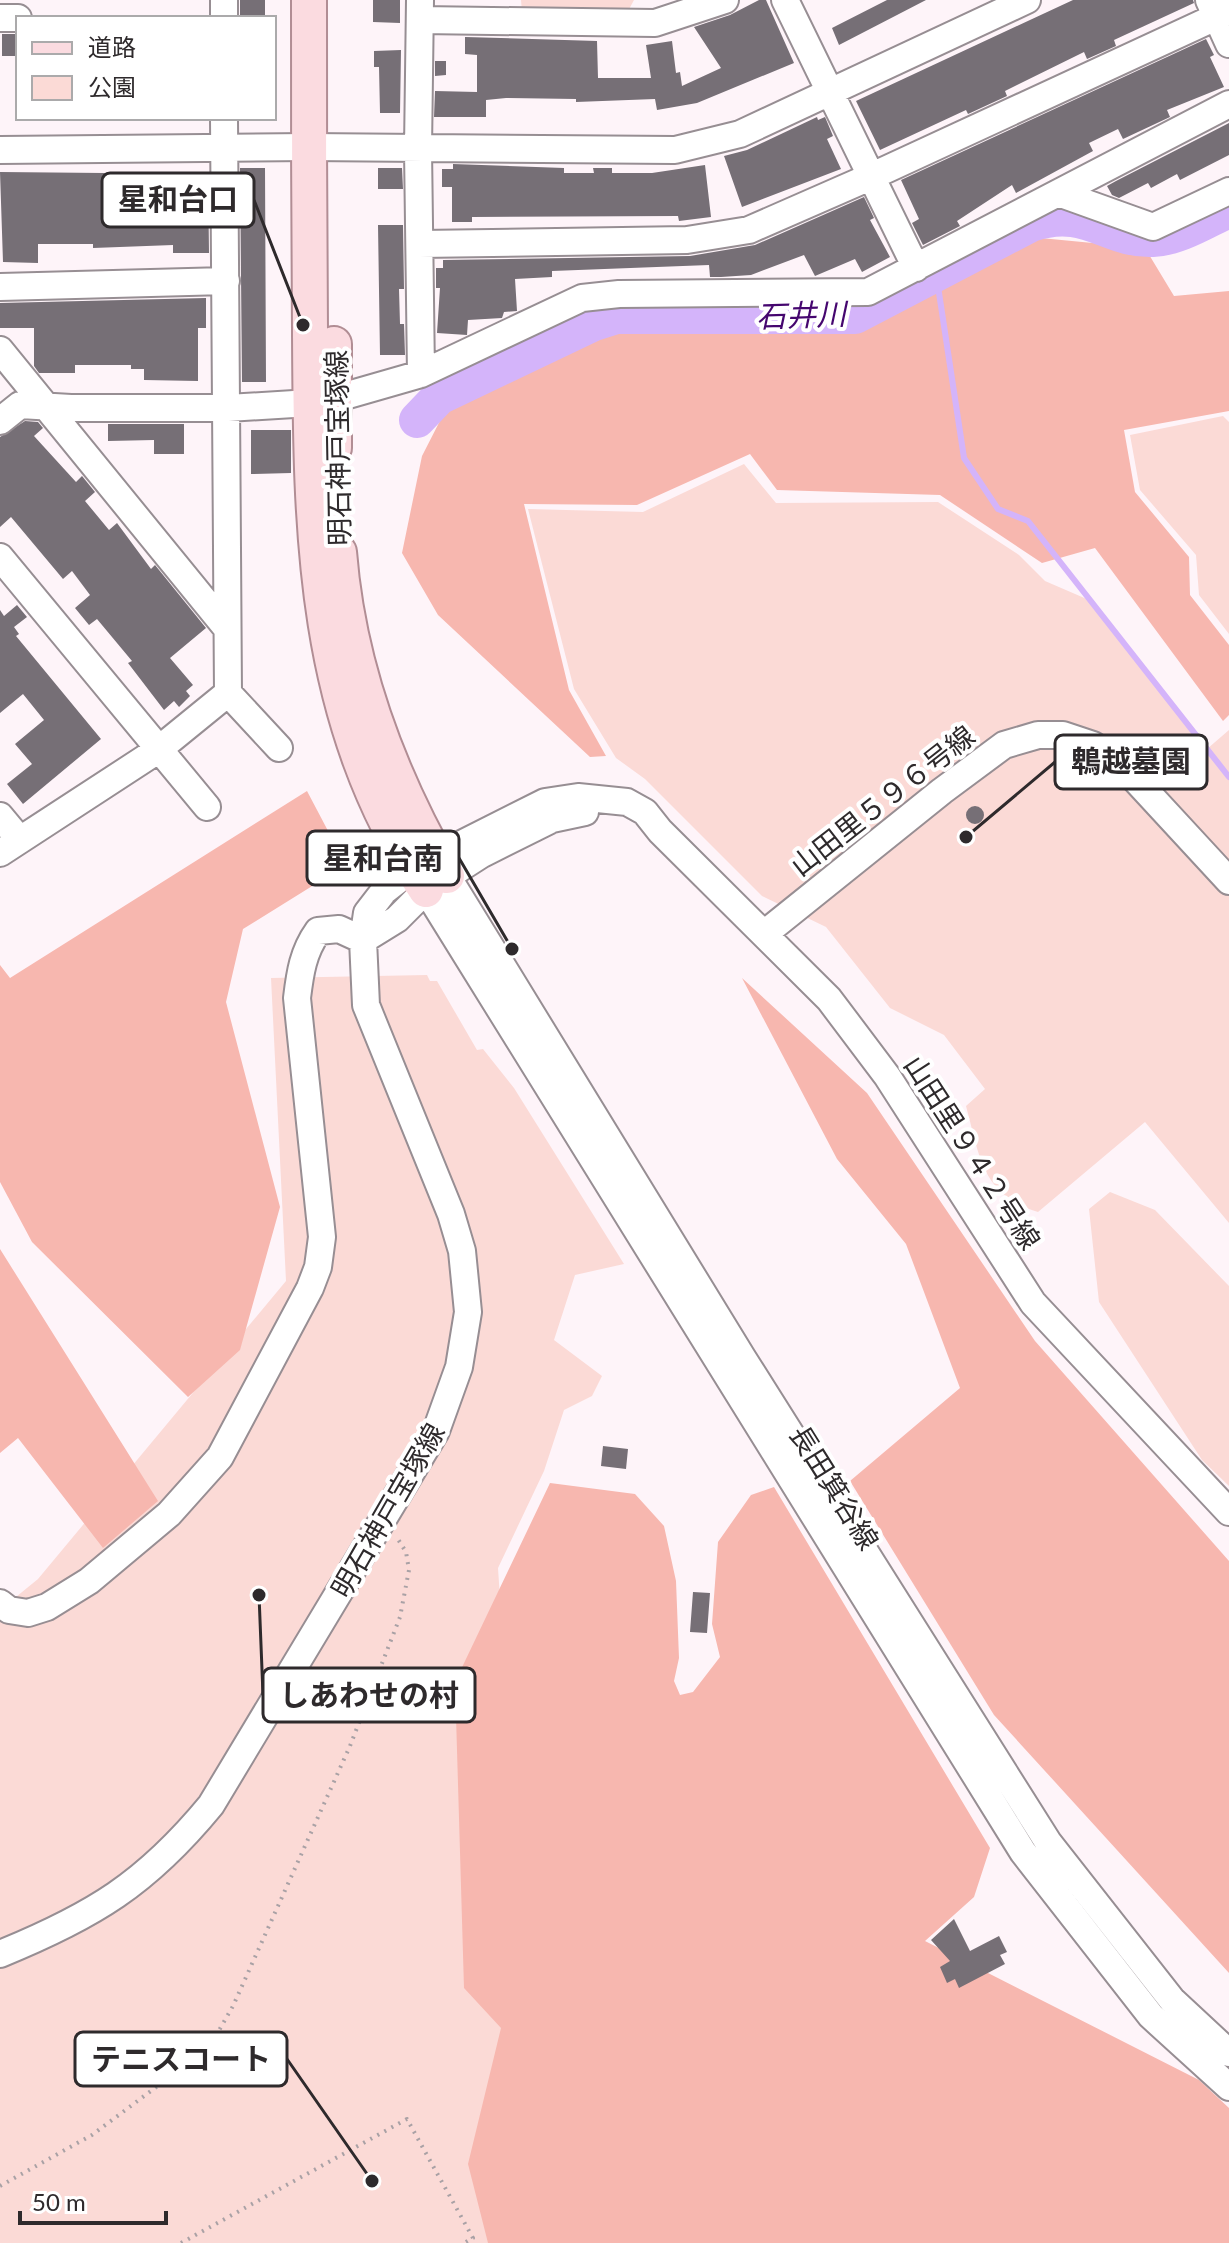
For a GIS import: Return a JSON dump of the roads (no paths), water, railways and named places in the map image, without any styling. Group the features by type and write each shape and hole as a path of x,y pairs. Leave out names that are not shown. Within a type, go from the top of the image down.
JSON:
{"main road":[{"name":"明石神戸宝塚線","path":"309,0 320,147 322,401 311,493 318,582 329,653 362,771 430,873"},
{"name":"明石神戸宝塚線","path":"320,147 333,0"}],"street":[{"path":"421,374 420,10 650,11 725,0"},
{"path":"785,0 916,268"},
{"path":"0,150 320,147 675,150 740,134 828,90 1027,0"},
{"path":"420,244 687,240 749,230 870,177 1218,9 1229,44"},
{"path":"0,421 20,405 228,408 322,401 421,374 582,298 619,294 868,292 1229,104"},
{"path":"224,120 228,408 225,626 228,693 279,748"},
{"path":"1061,194 1153,227 1229,191"},
{"path":"0,287 226,281"},
{"path":"0,350 225,626"},
{"path":"0,557 207,807"},
{"path":"0,816 10,846 158,750 228,693"},
{"name":"山田里５９６号線","path":"764,934 1004,745 1038,735 1063,735 1093,745 1120,763 1229,881"},
{"name":"山田里９４２号線","path":"430,873 545,802 578,797 627,802 645,812 660,831 829,999 887,1076 1033,1303 1229,1512"},
{"name":"明石神戸宝塚線","path":"0,1954 103,1906 140,1880 177,1846 211,1805 387,1531 436,1431 459,1367 468,1312 462,1251 451,1214 366,1005 363,940 367,913 384,891 430,873"},
{"name":"長田箕谷線","path":"430,873 742,1357 1048,1842 1172,2000 1229,2053"},
{"name":"長田箕谷線","path":"430,873 1023,1852 1151,2016 1229,2087"},
{"path":"0,1603 9,1610 28,1613 47,1607 89,1581 169,1514 220,1457 318,1267 321,1210 297,998 301,966 308,945 318,931 339,929 363,940"}],"waterway":[{"name":"石井川","path":"417,420 439,397 594,323 616,316 855,316 1031,224 1067,219 1122,235 1153,239 1182,232 1229,210"},
{"path":"936,273 964,458 998,509 1028,521 1229,777"}],"place":[{"name":"星和台口","path":"303,325"},
{"name":"鵯越墓園","path":"966,837"},
{"name":"星和台南","path":"512,949"},
{"name":"しあわせの村","path":"259,1595"},
{"name":"テニスコート","path":"372,2181"}]}
